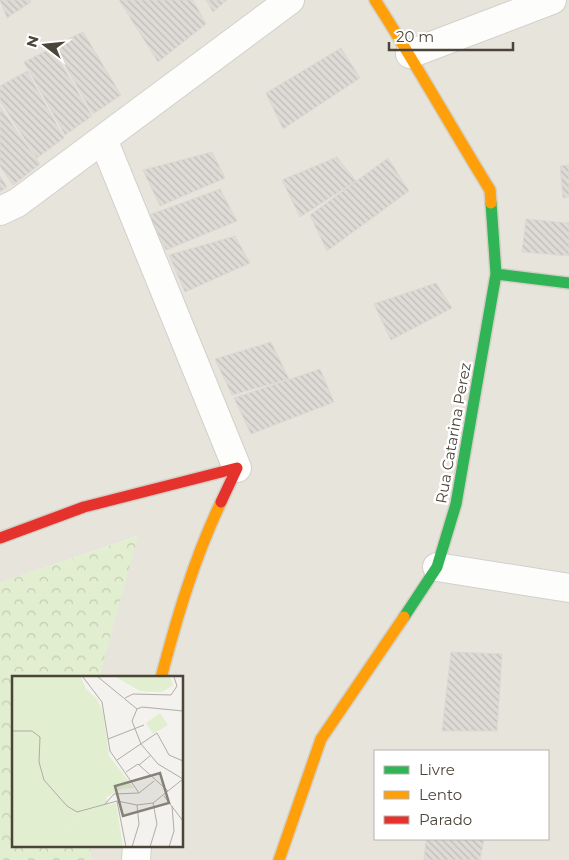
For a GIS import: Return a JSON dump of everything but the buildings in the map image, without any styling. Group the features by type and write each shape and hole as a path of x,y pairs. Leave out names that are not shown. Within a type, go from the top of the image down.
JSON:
{"street":[{"path":"0,211 17,203 290,0"},
{"name":"Rua Catarina Perez","path":"279,860 321,739 437,567 456,504 496,274 490,190 421,77 410,54 375,0"},
{"path":"410,54 552,0"},
{"path":"103,139 237,468 203,539 183,596 162,676"},
{"path":"496,274 569,283"},
{"path":"0,538 84,508 237,468"},
{"path":"437,567 569,588"}],"shaded area":[{"path":"0,0 569,0 569,860 91,860 90,848 184,848 184,676 99,676 137,536 0,583"}],"green space":[{"path":"138,536 99,676 12,676 12,848 90,848 91,860 0,860 0,583"}],"traffic: fast":[{"path":"404,617 437,567 456,504 496,274 491,203"},
{"path":"496,274 569,283"}],"traffic: slow":[{"path":"375,0 490,190 491,203"},
{"path":"162,676 187,588 202,545 221,502"},
{"path":"279,860 321,739 404,617"}],"traffic: jam":[{"path":"0,538 84,507 237,468 221,502"}]}
